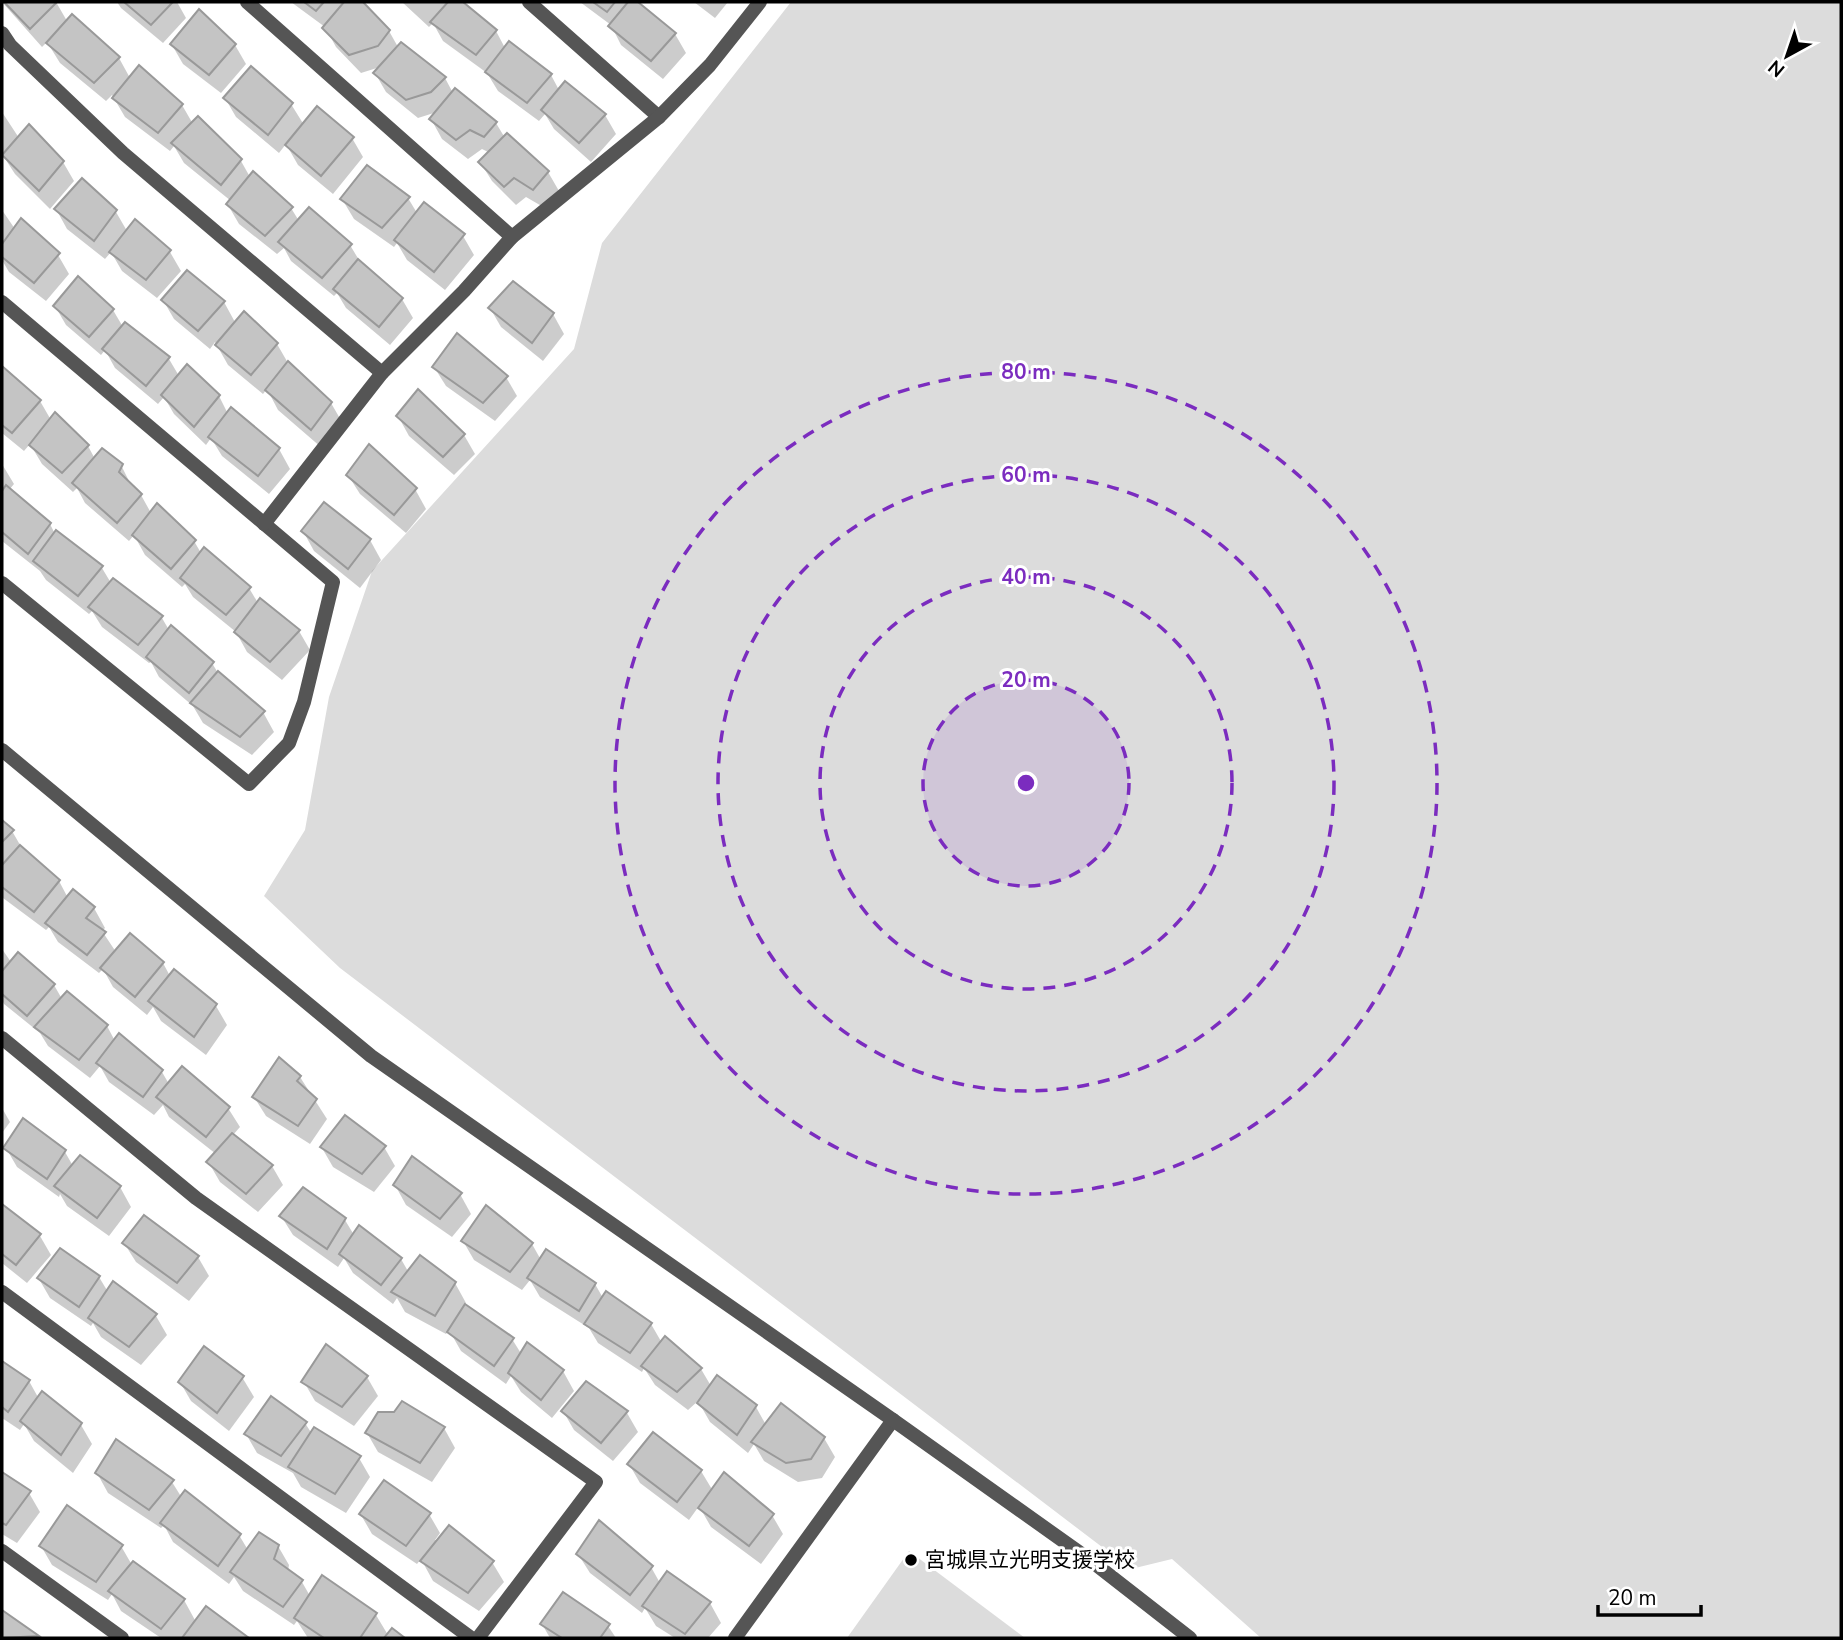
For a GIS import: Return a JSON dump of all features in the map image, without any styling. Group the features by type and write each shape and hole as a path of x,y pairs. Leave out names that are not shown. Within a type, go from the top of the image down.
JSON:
{"street":[{"path":"247,2 512,237"},
{"path":"528,2 659,117"},
{"path":"264,524 382,373 464,291 512,237 659,117 710,65 760,2"},
{"path":"2,33 10,45 124,153 382,373"},
{"path":"2,302 333,582 304,702 289,743 248,784 2,583"},
{"path":"2,750 371,1056 893,1420 1090,1560 1190,1638"},
{"path":"2,1038 196,1198 596,1482 478,1638"},
{"path":"2,1292 471,1638"},
{"path":"735,1638 893,1420"},
{"path":"2,1551 122,1638"}],"shaded area":[{"path":"791,2 1841,2 1841,1638 1261,1638 1172,1559 1131,1569 340,968 264,896 305,830 329,697 372,571 574,349 602,243"},
{"path":"909,1551 1025,1638 847,1638"}],"building":[{"path":"4,2 57,2 30,29"},
{"path":"124,2 173,2 151,25"},
{"path":"304,2 324,2 316,11"},
{"path":"344,2 363,2 390,30 378,46 349,55 322,28"},
{"path":"448,2 463,2 497,30 476,55 430,22"},
{"path":"593,2 615,2 607,12"},
{"path":"628,2 638,2 676,33 651,61 608,26"},
{"path":"199,9 236,44 209,75 170,44"},
{"path":"72,14 120,57 94,83 46,43"},
{"path":"509,41 552,74 527,103 485,72"},
{"path":"401,42 446,77 431,92 406,100 373,73"},
{"path":"139,65 183,104 158,133 112,98"},
{"path":"251,66 293,103 268,135 223,98"},
{"path":"565,81 606,114 579,143 541,110"},
{"path":"455,88 497,122 484,137 470,130 456,140 429,119"},
{"path":"317,106 354,137 321,176 285,145"},
{"path":"198,116 242,159 221,185 171,143"},
{"path":"29,124 64,161 39,191 2,155"},
{"path":"507,133 549,171 533,190 514,178 504,187 478,162"},
{"path":"367,165 410,197 382,228 340,199"},
{"path":"253,171 293,207 265,236 226,204"},
{"path":"82,178 117,210 94,241 54,209"},
{"path":"424,202 465,234 434,272 394,240"},
{"path":"309,207 352,244 322,278 278,242"},
{"path":"21,218 60,253 34,283 2,257 2,244"},
{"path":"135,219 171,250 146,280 109,252"},
{"path":"358,259 403,298 379,327 333,289"},
{"path":"187,270 225,301 198,331 161,300"},
{"path":"78,276 114,309 89,337 53,306"},
{"path":"513,281 554,313 532,343 488,308"},
{"path":"244,311 278,343 251,375 215,345"},
{"path":"125,322 170,357 146,386 102,349"},
{"path":"457,333 508,376 483,403 432,367"},
{"path":"288,361 332,402 311,430 265,390"},
{"path":"187,364 220,395 194,427 161,395"},
{"path":"2,366 41,400 12,433 2,425"},
{"path":"418,389 465,434 443,457 396,416"},
{"path":"231,407 280,448 258,476 208,437"},
{"path":"55,412 89,445 62,473 29,445"},
{"path":"369,444 417,488 394,515 346,475"},
{"path":"102,448 123,464 119,472 142,494 117,523 72,483"},
{"path":"6,485 51,523 28,554 2,532 2,491"},
{"path":"324,502 371,539 348,569 301,531"},
{"path":"157,503 196,540 171,569 132,535"},
{"path":"56,530 103,566 78,596 33,561"},
{"path":"204,547 251,587 226,615 180,578"},
{"path":"113,578 163,616 138,645 88,607"},
{"path":"260,598 300,630 270,662 234,632"},
{"path":"171,625 214,662 189,693 146,657"},
{"path":"218,671 265,711 240,737 190,703"},
{"path":"2,820 14,830 2,842"},
{"path":"20,845 60,880 34,912 2,887 2,865"},
{"path":"73,889 95,907 86,918 106,932 87,955 45,923"},
{"path":"130,933 164,962 135,997 100,968"},
{"path":"18,952 55,984 27,1016 2,994 2,971"},
{"path":"174,969 217,1004 194,1037 148,1001"},
{"path":"67,991 108,1025 79,1060 34,1027"},
{"path":"119,1033 163,1070 143,1097 96,1063"},
{"path":"279,1057 301,1076 297,1081 317,1099 298,1126 252,1097"},
{"path":"182,1066 230,1107 206,1137 156,1097"},
{"path":"345,1115 386,1146 362,1174 320,1147"},
{"path":"23,1118 66,1150 47,1179 3,1148"},
{"path":"232,1133 273,1165 246,1194 206,1162"},
{"path":"80,1155 121,1186 97,1218 54,1186"},
{"path":"412,1156 462,1193 440,1219 393,1185"},
{"path":"303,1187 346,1218 327,1249 279,1216"},
{"path":"2,1204 41,1234 16,1265 2,1254"},
{"path":"486,1205 533,1243 510,1272 461,1241"},
{"path":"144,1215 199,1256 177,1283 122,1243"},
{"path":"359,1225 402,1258 381,1285 339,1254"},
{"path":"60,1248 100,1276 79,1307 37,1278"},
{"path":"546,1249 596,1283 579,1311 527,1278"},
{"path":"420,1255 456,1282 435,1316 391,1292"},
{"path":"113,1281 157,1314 129,1347 88,1318"},
{"path":"606,1291 652,1323 630,1353 584,1324"},
{"path":"465,1304 514,1338 494,1366 447,1332"},
{"path":"665,1336 702,1368 677,1392 641,1366"},
{"path":"527,1342 564,1370 541,1400 508,1373"},
{"path":"326,1344 368,1376 342,1407 301,1382"},
{"path":"204,1346 244,1376 217,1413 178,1382"},
{"path":"2,1361 30,1380 8,1412 2,1407"},
{"path":"717,1375 757,1405 737,1435 697,1403"},
{"path":"586,1381 628,1411 601,1443 561,1411"},
{"path":"42,1391 82,1423 61,1455 20,1421"},
{"path":"271,1396 307,1422 281,1456 244,1434"},
{"path":"402,1401 445,1427 420,1463 365,1433 378,1412 394,1412"},
{"path":"781,1403 825,1437 811,1459 786,1463 751,1442"},
{"path":"314,1427 361,1456 335,1494 288,1467"},
{"path":"653,1432 702,1470 677,1502 627,1464"},
{"path":"116,1439 174,1480 149,1510 95,1473"},
{"path":"2,1472 31,1491 6,1525 2,1523"},
{"path":"724,1472 774,1514 749,1546 698,1508"},
{"path":"384,1480 431,1513 406,1546 359,1514"},
{"path":"185,1490 241,1534 218,1566 160,1523"},
{"path":"67,1505 123,1545 96,1582 39,1546"},
{"path":"599,1520 653,1566 630,1595 576,1554"},
{"path":"449,1525 494,1561 468,1593 420,1561"},
{"path":"259,1532 279,1545 274,1559 303,1580 283,1607 230,1572"},
{"path":"133,1561 185,1599 161,1629 108,1591"},
{"path":"667,1571 711,1602 685,1634 642,1606"},
{"path":"322,1575 377,1613 360,1638 324,1638 294,1618"},
{"path":"563,1592 610,1624 600,1638 562,1638 540,1624"},
{"path":"206,1606 249,1638 182,1638"},
{"path":"2,1610 39,1636 2,1638"},
{"path":"392,1628 405,1638 384,1638"}],"place":[{"name":"宮城県立光明支援学校","path":"911,1560"}]}
